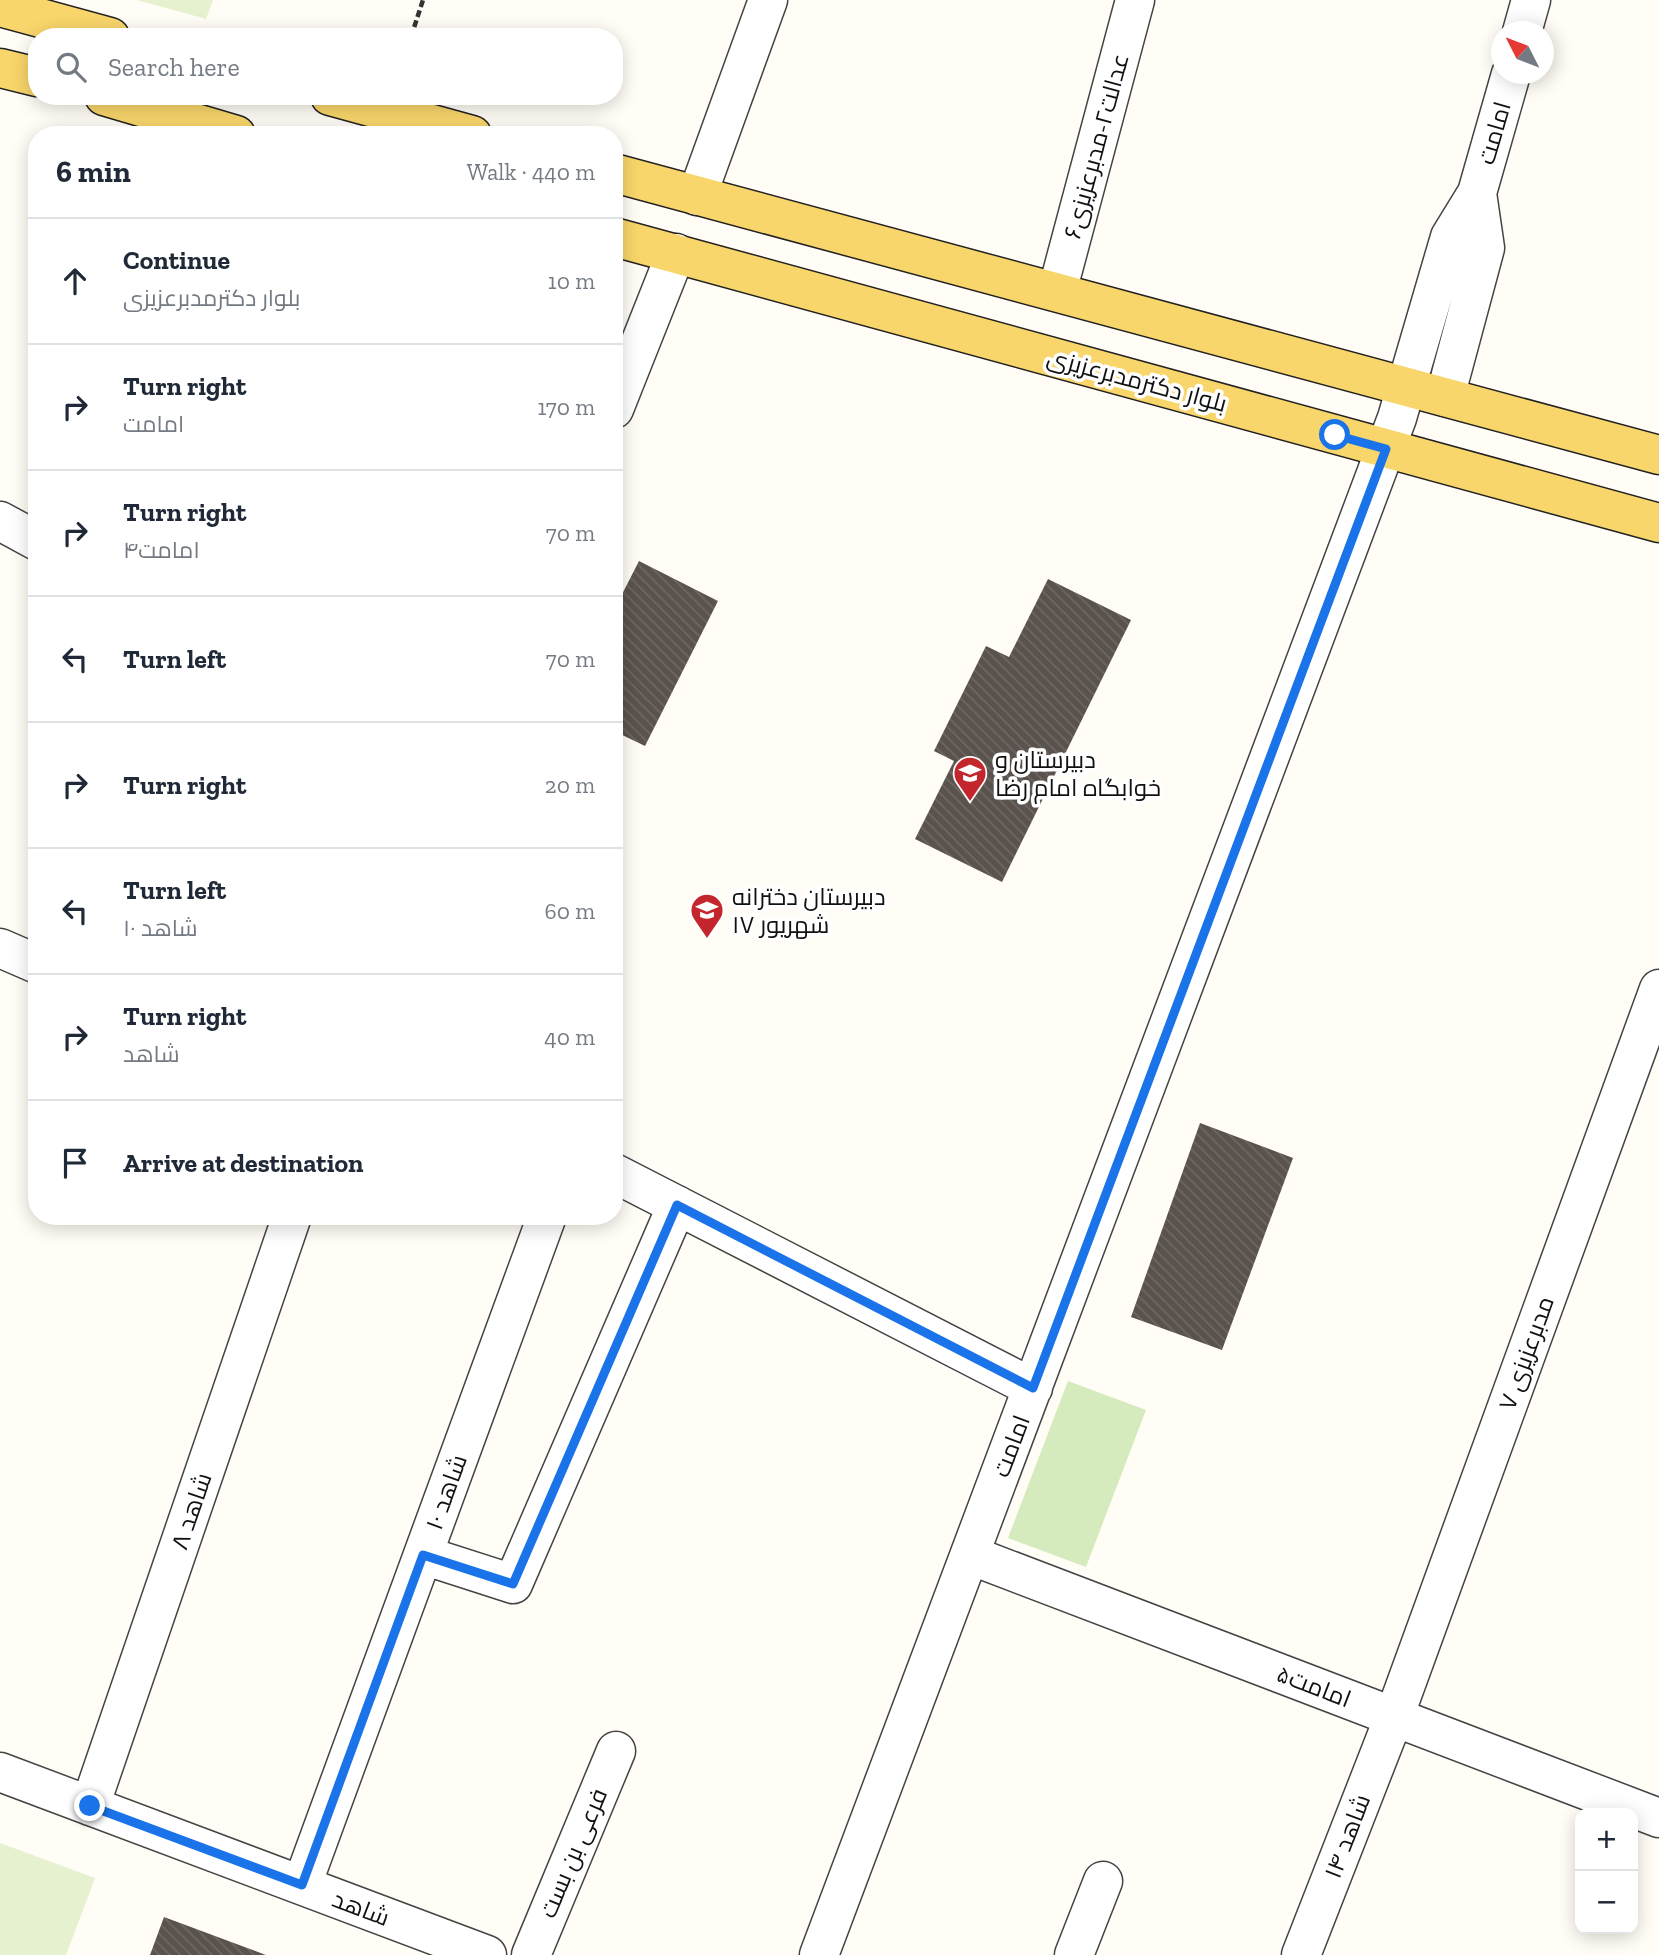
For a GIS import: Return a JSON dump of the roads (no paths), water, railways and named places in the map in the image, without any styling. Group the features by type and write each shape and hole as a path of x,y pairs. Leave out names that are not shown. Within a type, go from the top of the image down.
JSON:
{"main road":[{"path":"4,5 80,28"},
{"path":"0,68 28,75"},
{"path":"134,105 206,126"},
{"path":"363,105 439,126"},
{"path":"623,175 1659,455"},
{"name":"بلوار دکترمدبرعزیزی","path":"623,239 1659,523"}],"street":[{"path":"697,196 768,0"},
{"name":"عدالت۲-مدبرعزیزی۶","path":"1057,292 1135,0"},
{"path":"1525,21 1531,0"},
{"name":"امامت","path":"819,1955 1386,449 1408,387 1450,237 1477,193 1508,84"},
{"path":"1445,397 1485,248 1477,193"},
{"path":"623,386 676,253"},
{"path":"0,521 28,536"},
{"path":"0,948 28,960"},
{"name":"مدبرعزیزی ۷","path":"1394,1717 1659,989"},
{"path":"623,1178 1033,1388"},
{"path":"423,1555 513,1584 677,1205"},
{"name":"شاهد ۸","path":"90,1806 289,1225"},
{"name":"شاهد ۱۰","path":"302,1885 544,1225"},
{"name":"امامت۵","path":"970,1555 1659,1818"},
{"name":"شاهد ۱۴","path":"1301,1955 1394,1717"},
{"name":"فرعی بن بست","path":"531,1955 616,1751"},
{"name":"شاهد","path":"0,1772 302,1885 423,1944 486,1955"},
{"path":"1074,1955 1103,1881"}],"place":[{"name":"دبیرستان و خوابگاه امام رضا","path":"970,803"},
{"name":"دبیرستان دخترانه ۱۷ شهریور","path":"707,940"}]}
